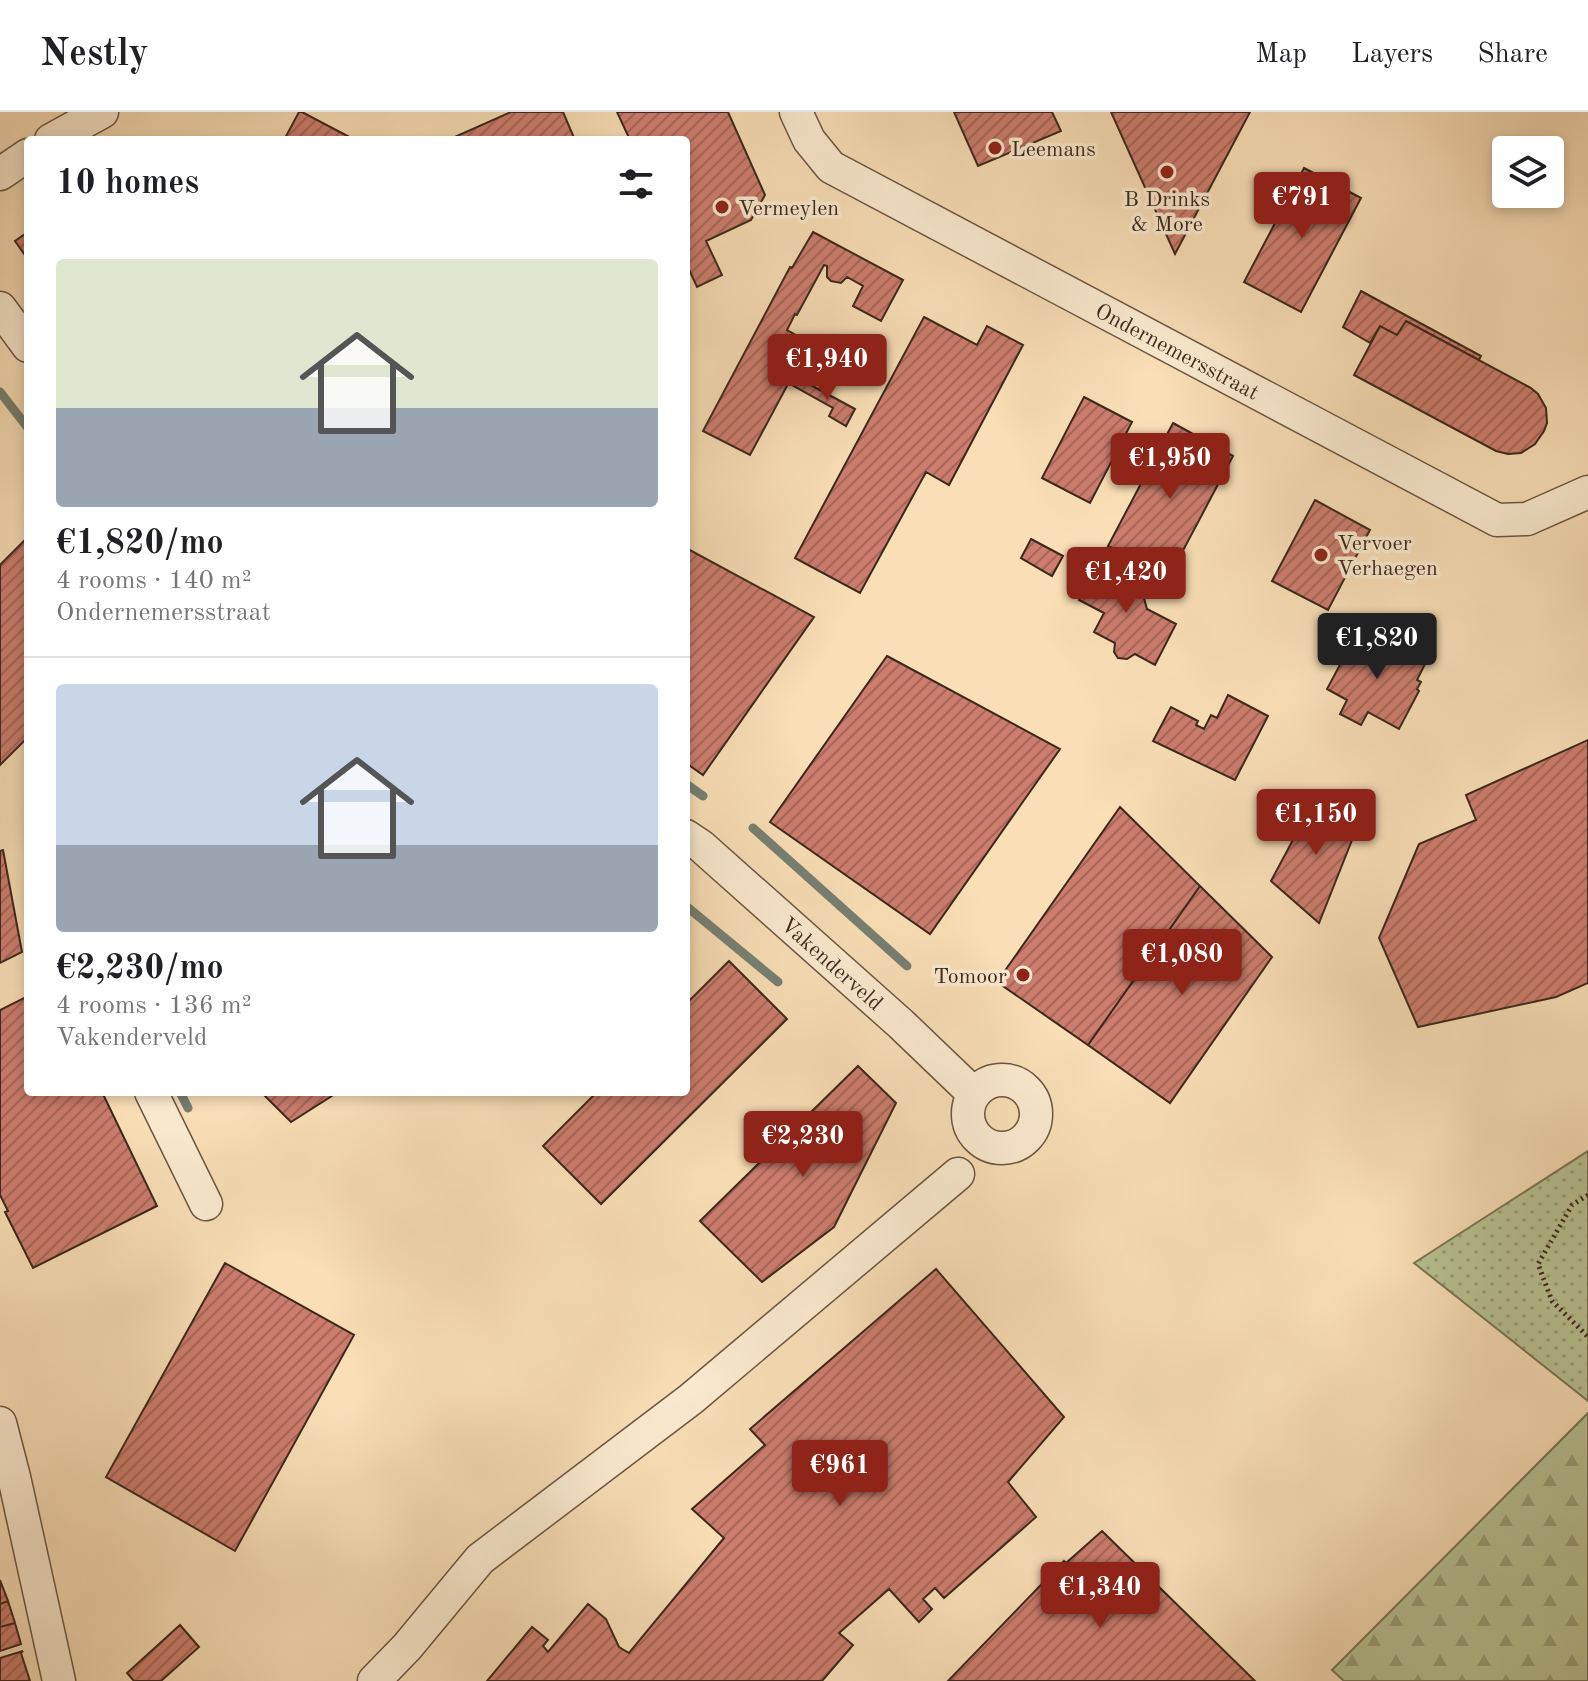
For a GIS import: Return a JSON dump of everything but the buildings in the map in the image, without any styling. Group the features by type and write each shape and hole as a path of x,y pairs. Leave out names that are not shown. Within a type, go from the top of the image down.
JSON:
{"street":[{"path":"58,136 102,112"},
{"name":"Ondernemersstraat","path":"796,112 809,140 831,167 1497,520 1527,519 1588,492"},
{"path":"0,174 24,158"},
{"path":"0,308 24,341"},
{"name":"Vakenderveld","path":"690,839 901,1024 974,1094"},
{"path":"153,1096 206,1204"},
{"path":"374,1681 407,1647 480,1559 691,1399 958,1174"},
{"path":"0,1423 59,1681"}],"path":[{"path":"1588,1195 1572,1205 1538,1264 1552,1301 1588,1337"}],"green space":[{"path":"1588,1151 1588,1401 1414,1263"},
{"path":"1588,1413 1588,1681 1344,1681 1332,1670"}],"waterway":[{"path":"0,392 24,423"},
{"path":"690,787 703,796"},
{"path":"753,828 907,966"},
{"path":"690,909 778,982"},
{"path":"182,1096 188,1108"}],"place":[{"name":"Leemans","path":"995,148"},
{"name":"B Drinks & More","path":"1167,172"},
{"name":"Vermeylen","path":"722,207"},
{"name":"Vervoer Verhaegen","path":"1321,555"},
{"name":"Tomoor","path":"1023,975"}]}
